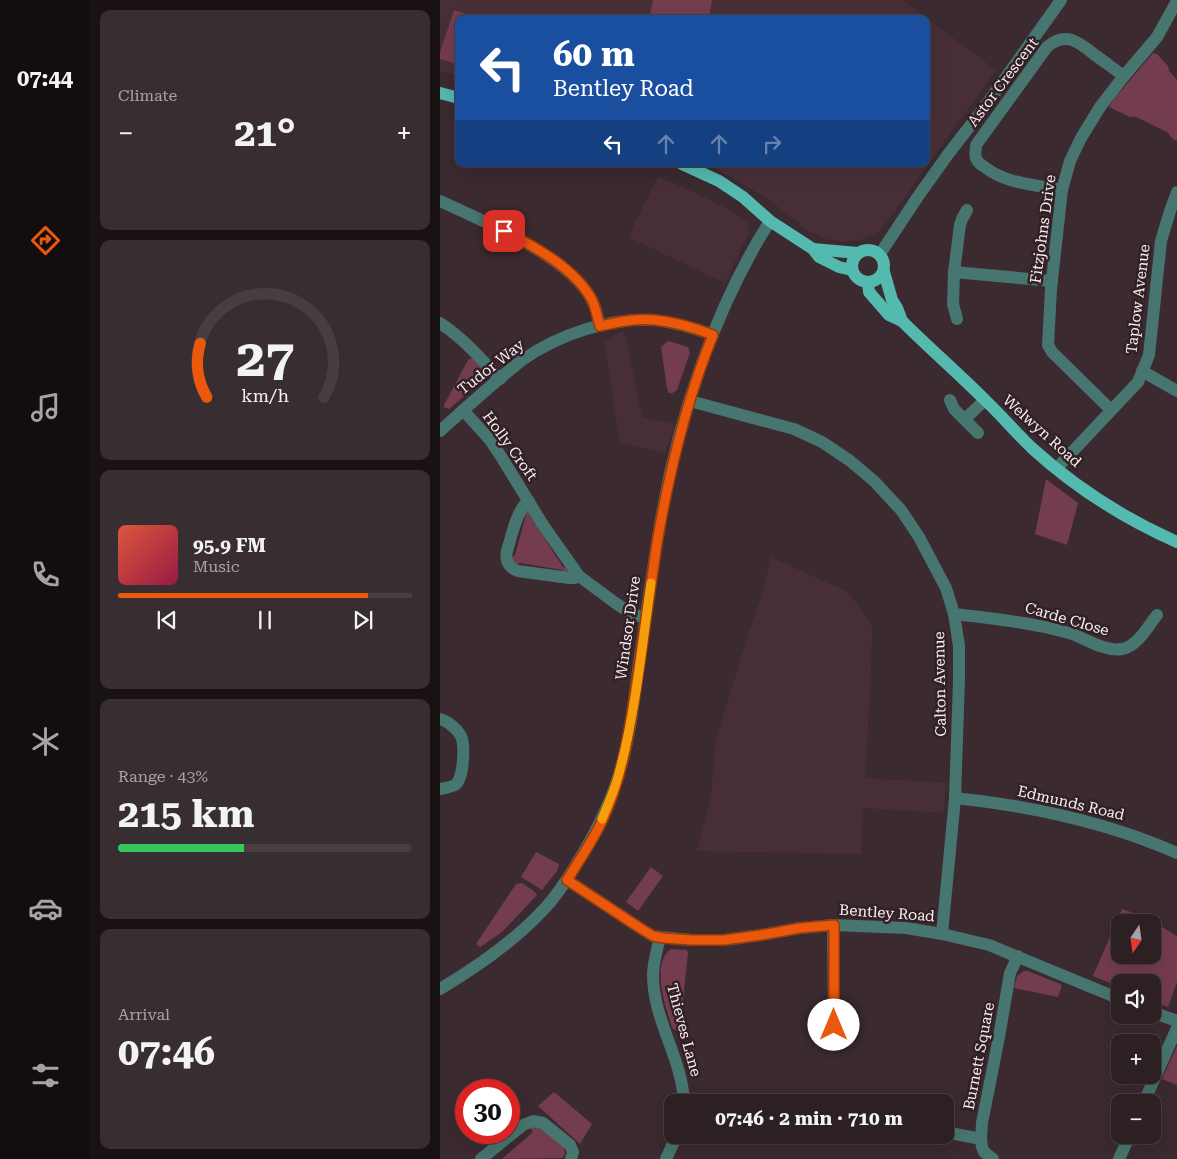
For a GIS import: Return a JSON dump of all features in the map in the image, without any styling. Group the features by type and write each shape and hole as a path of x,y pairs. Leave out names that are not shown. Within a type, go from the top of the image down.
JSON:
{"main road":[{"path":"440,93 455,97"},
{"path":"689,167 719,181 743,197 770,221 813,249 819,257 839,267 852,270"},
{"path":"813,249 858,253"},
{"path":"869,249 875,250 880,254 884,259 885,266 880,278 868,282 856,276 852,270 852,264 858,253 869,249"},
{"name":"Welwyn Road","path":"884,272 892,300 898,308 902,321"},
{"name":"Welwyn Road","path":"868,282 869,292 889,315 902,321 985,400 1034,450 1096,498 1126,518 1177,542"}],"street":[{"path":"880,254 924,188 984,108 1058,1"},
{"name":"Fitzjohns Drive","path":"1110,410 1052,352 1048,345 1052,281 1062,190 1070,161 1081,138 1100,107 1157,37 1177,1"},
{"name":"Astor Crescent","path":"1062,190 994,175 978,162 975,152 976,145 1047,47 1057,40 1066,39 1078,42 1124,76"},
{"name":"Taplow Avenue","path":"1057,468 1138,382 1150,355 1161,241 1177,192"},
{"path":"440,201 517,238 564,268 592,300 600,326"},
{"path":"958,319 953,304 954,272 960,225 967,210"},
{"name":"Windsor Drive","path":"440,989 485,960 515,936 547,906 567,880 602,821 619,775 630,727 663,511 670,474 690,402 713,335 746,261 770,221"},
{"path":"954,272 1052,281"},
{"name":"Tudor Way","path":"440,431 523,360 548,345 572,334 600,326 634,320 655,320 695,328 713,335"},
{"path":"440,323 469,346 500,379"},
{"path":"1142,371 1177,391"},
{"path":"950,400 954,409 978,433"},
{"path":"965,419 985,400"},
{"name":"Calton Avenue","path":"690,402 794,429 822,442 849,460 874,481 901,510 919,537 946,588 954,614 959,646 959,681 955,798 942,934"},
{"name":"Holly Croft","path":"463,410 490,440 507,464 544,526 579,576 629,612 646,618"},
{"name":"Holly Croft","path":"529,501 525,503 520,512 509,543 506,557 508,564 518,571 569,578 579,576"},
{"name":"Carde Close","path":"954,614 1040,626 1074,634 1098,646 1121,650 1129,647 1138,639 1157,615"},
{"path":"440,719 444,720 461,736 463,746 462,768 458,781 455,785 440,789"},
{"name":"Edmunds Road","path":"955,798 997,803 1070,817 1138,836 1177,853"},
{"name":"Bentley Road","path":"567,880 653,936 692,940 724,940 800,928 834,925 906,928 989,945 1111,994"},
{"path":"834,925 834,1025"},
{"name":"Thieves Lane","path":"660,937 653,977 655,994 676,1061 683,1094"},
{"name":"Burnett Square","path":"980,1139 1010,973 1018,956"},
{"path":"1161,1015 1177,1021"},
{"path":"1148,1094 1177,1028"},
{"path":"481,1159 523,1125 533,1121 543,1122 570,1145 573,1152 571,1159"},
{"path":"954,1134 980,1139 984,1152 993,1159"},
{"path":"666,1159 673,1144"},
{"path":"1119,1159 1126,1144"}],"shaded area":[{"path":"440,0 902,0 922,15 455,15 455,76 440,71"},
{"path":"653,0 712,0 710,15 650,15"},
{"path":"454,10 470,15 455,15 455,64 440,59 440,53"},
{"path":"930,21 996,70 930,162"},
{"path":"1153,53 1157,54 1168,66 1169,71 1177,80 1177,141 1167,132 1136,117 1130,117 1109,107"},
{"path":"714,167 926,167 881,230 859,240 842,242 826,239 810,232 765,197"},
{"path":"658,177 729,210 748,224 749,232 725,283 628,237"},
{"path":"624,330 642,417 675,424 665,453 620,443 604,341"},
{"path":"668,341 688,347 690,353 677,390 673,393 669,393 667,388 661,347"},
{"path":"472,358 485,371 485,377 449,409 444,407 468,360"},
{"path":"1046,479 1078,503 1067,545 1035,534"},
{"path":"524,511 530,512 530,516 563,567 568,568 569,572 565,573 562,570 520,563 516,565 511,558 515,555 526,515"},
{"path":"771,557 848,592 872,626 865,778 946,783 944,813 863,808 861,854 697,851 711,797 716,739 761,599"},
{"path":"536,852 559,864 557,871 542,890 521,877"},
{"path":"651,867 663,876 638,911 626,902"},
{"path":"522,883 537,895 502,932 480,947 476,944 516,884"},
{"path":"1122,909 1136,914 1120,914"},
{"path":"1161,926 1177,936 1177,982 1168,1007 1161,1004 1161,974 1111,974 1111,983 1093,976 1111,934 1111,964 1161,964"},
{"path":"671,949 687,950 688,953 680,1029 676,1031 672,1028 661,986 661,965"},
{"path":"1024,971 1060,984 1062,986 1058,997 1014,988 1017,976"},
{"path":"1177,1046 1177,1085 1162,1079"},
{"path":"554,1092 592,1124 580,1144 538,1106"},
{"path":"533,1123 563,1144 565,1153 563,1158 502,1159 533,1132 528,1125"}],"slow traffic":[{"path":"602,819 619,775 630,727 651,583"}],"route":[{"path":"504,231 550,258 574,277 592,300 600,326 618,322 655,320 695,328 713,335 690,402 670,474 635,698 619,775 602,821 567,880 653,936 664,938 724,940 800,928 834,925 834,1025"}]}
